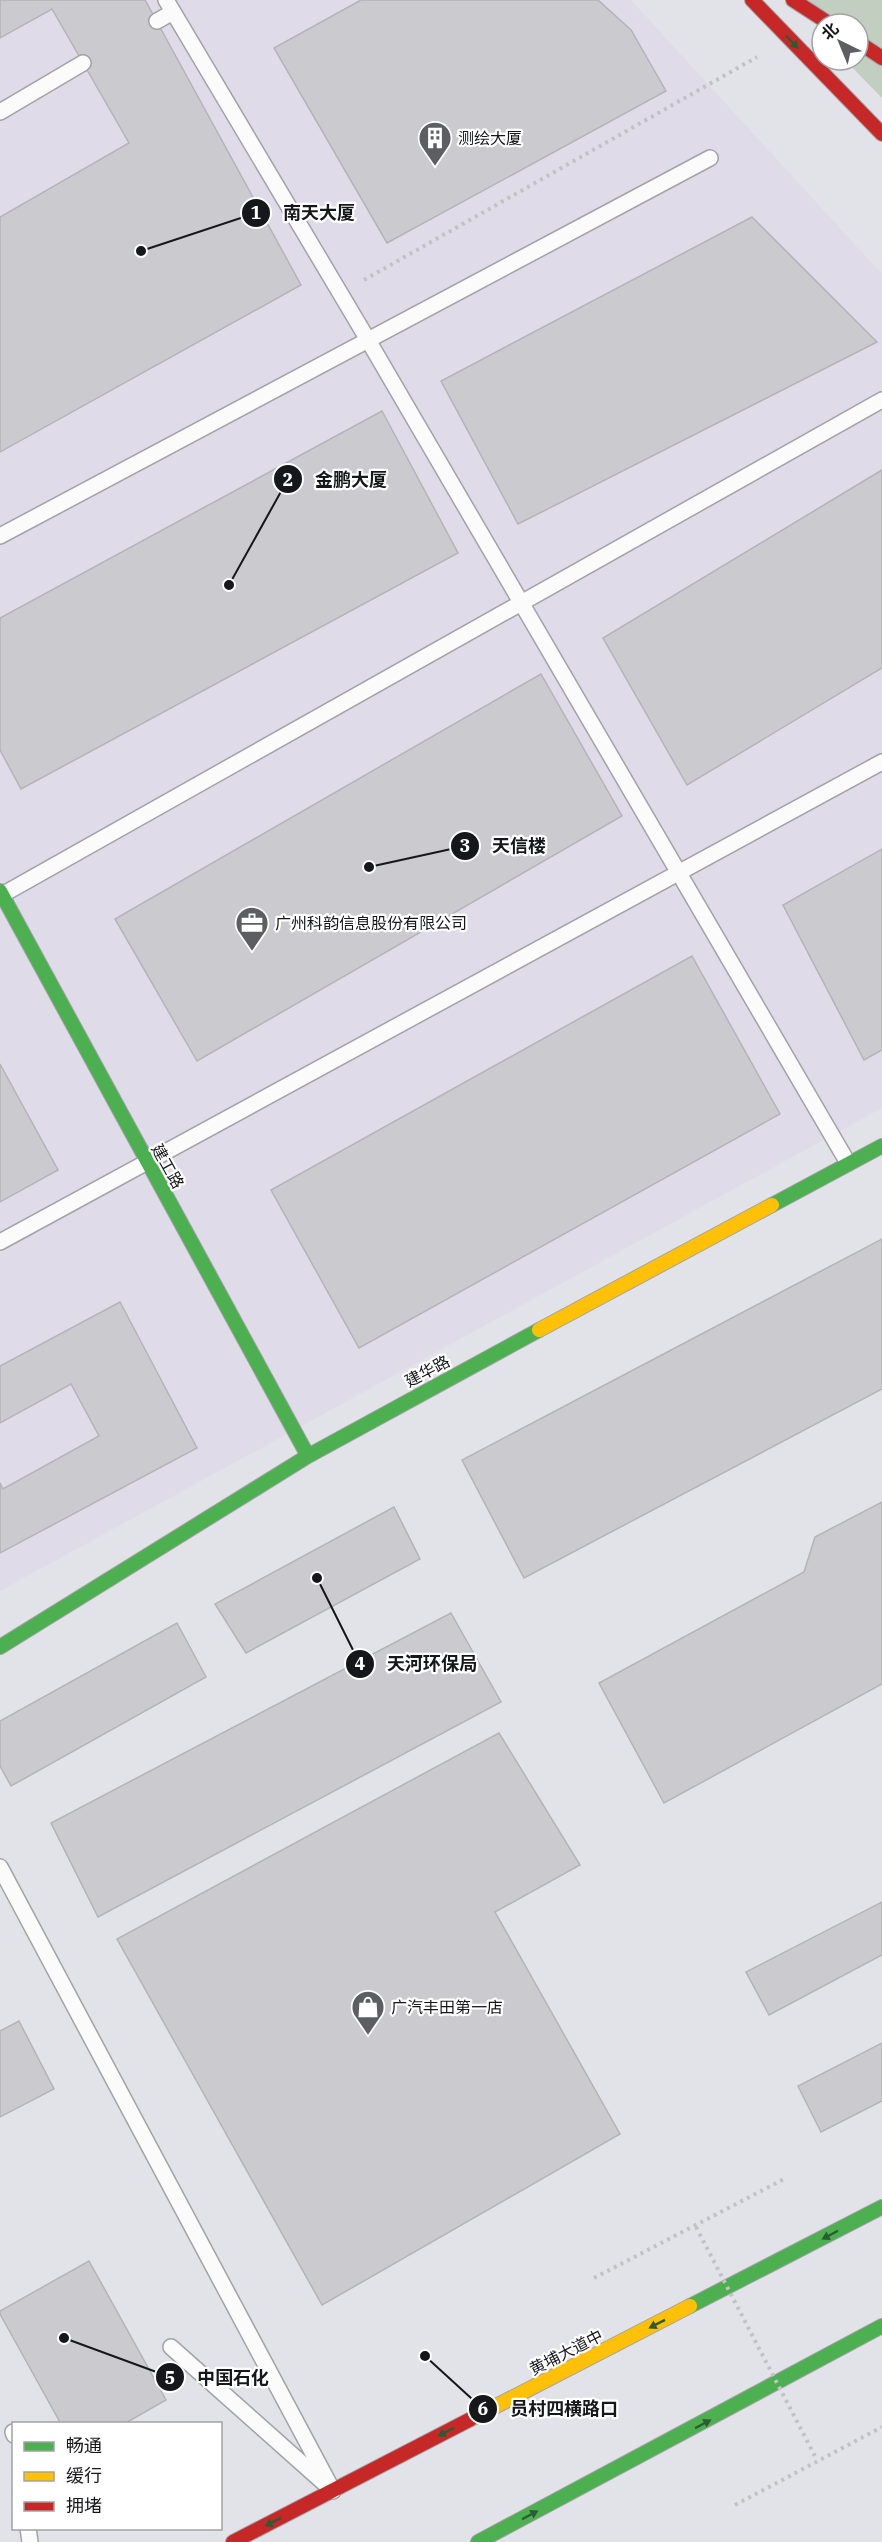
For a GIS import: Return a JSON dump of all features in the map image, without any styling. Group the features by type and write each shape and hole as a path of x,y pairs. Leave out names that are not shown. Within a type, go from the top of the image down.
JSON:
{"main road":[{"path":"752,0 882,134"},
{"path":"793,0 812,12"},
{"name":"建工路","path":"1,894 308,1456"},
{"name":"建华路","path":"0,1647 308,1456 848,1162 882,1146"},
{"name":"黄埔大道中","path":"233,2542 882,2207"},
{"path":"478,2542 882,2326"}],"lane":[{"path":"157,21 170,6 368,340 848,1162"},
{"path":"0,112 83,63"},
{"path":"0,536 710,158"},
{"path":"1,894 882,400"},
{"path":"0,1242 882,762"},
{"path":"0,1867 333,2491"},
{"path":"171,2347 333,2491"}],"path":[{"path":"340,294 789,39"},
{"path":"594,2278 784,2180"},
{"path":"696,2227 817,2460"},
{"path":"735,2505 882,2427"}],"shaded area":[{"path":"0,0 631,0 882,274 882,1108 0,1591"}],"green space":[{"path":"785,0 882,0 882,98 857,72 870,72 870,12 810,12 810,16"}],"building":[{"path":"0,0 145,0 301,285 0,452 0,217 129,143 52,9 0,38"},
{"name":"测绘大厦","path":"361,0 598,0 631,30 666,91 387,243 274,48"},
{"path":"752,217 877,342 518,524 441,381"},
{"path":"382,411 458,553 21,789 0,750 0,618"},
{"path":"882,470 882,668 687,785 603,638"},
{"path":"541,674 622,816 197,1061 115,919"},
{"path":"882,849 882,1050 864,1060 783,905"},
{"path":"692,956 780,1114 359,1348 271,1190"},
{"path":"0,1064 58,1170 0,1202"},
{"path":"882,1239 882,1389 524,1578 462,1460"},
{"path":"120,1302 197,1448 0,1553 0,1483 3,1489 99,1436 71,1384 0,1423 0,1366"},
{"path":"882,1502 882,1684 664,1803 599,1683 804,1572 815,1537"},
{"path":"394,1507 420,1559 246,1653 215,1604"},
{"path":"451,1613 501,1702 98,1917 51,1823"},
{"path":"177,1623 206,1677 11,1786 0,1766 0,1721"},
{"name":"广汽丰田第一店","path":"499,1733 580,1865 495,1912 620,2134 322,2305 117,1939"},
{"path":"882,1902 882,1955 769,2015 746,1972"},
{"path":"19,2021 54,2089 0,2117 0,2031"},
{"path":"882,2043 882,2101 821,2132 798,2086"},
{"path":"89,2261 166,2400 128,2422 60,2422 0,2311"}],"traffic: fast":[{"path":"0,891 308,1456"},
{"path":"772,1205 882,1146"},
{"path":"0,1647 308,1456 539,1330"},
{"path":"690,2306 882,2207"},
{"path":"478,2542 882,2326"}],"traffic: slow":[{"path":"539,1330 772,1205"},
{"path":"471,2419 690,2306"}],"traffic: jam":[{"path":"752,0 882,134"},
{"path":"793,0 812,12"},
{"path":"870,50 882,58"},
{"path":"233,2542 471,2419"}],"place":[{"name":"测绘大厦","path":"435,167"},
{"name":"南天大厦","path":"141,251"},
{"name":"金鹏大厦","path":"229,585"},
{"name":"天信楼","path":"369,867"},
{"name":"广州科韵信息股份有限公司","path":"252,952"},
{"name":"天河环保局","path":"317,1578"},
{"name":"广汽丰田第一店","path":"368,2036"},
{"name":"中国石化","path":"64,2338"},
{"name":"员村四横路口","path":"425,2356"}]}
